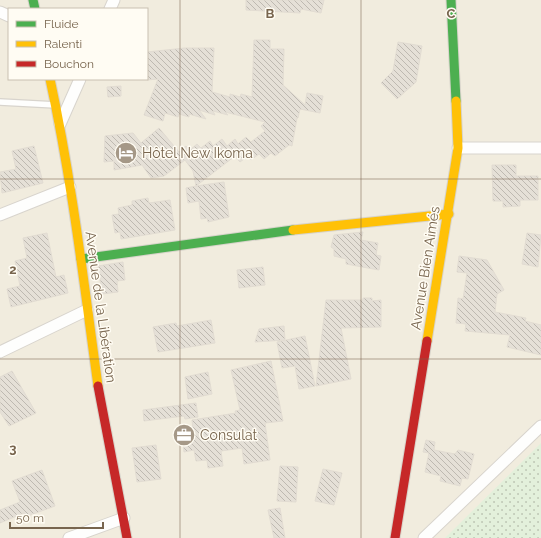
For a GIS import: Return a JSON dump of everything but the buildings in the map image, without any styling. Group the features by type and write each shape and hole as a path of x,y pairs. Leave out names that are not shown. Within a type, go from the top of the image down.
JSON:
{"street":[{"name":"Avenue Bien Aimés","path":"395,538 458,148 451,0"},
{"name":"Avenue de la Libération","path":"50,80 60,124 70,187 99,396 127,538"},
{"path":"60,124 80,80"},
{"path":"458,148 541,148"},
{"path":"0,214 70,187"},
{"path":"81,259 280,230 448,214"},
{"path":"0,352 87,310"},
{"path":"424,538 541,426"},
{"path":"69,538 124,518"}],"lane":[{"path":"0,102 56,105"}],"shaded area":[{"path":"0,0 541,0 541,538 0,538"}],"green space":[{"path":"541,443 541,538 445,538"}],"traffic: fast":[{"path":"33,0 35,8"},
{"path":"451,0 456,101"},
{"path":"81,259 293,230"}],"traffic: slow":[{"path":"50,80 65,155 98,386"},
{"path":"427,341 458,148 456,101"},
{"path":"293,230 449,214"}],"traffic: jam":[{"path":"395,538 427,341"},
{"path":"98,386 127,538"}],"place":[{"name":"Hôtel New Ikoma","path":"126,153"},
{"name":"Consulat","path":"184,435"}]}
